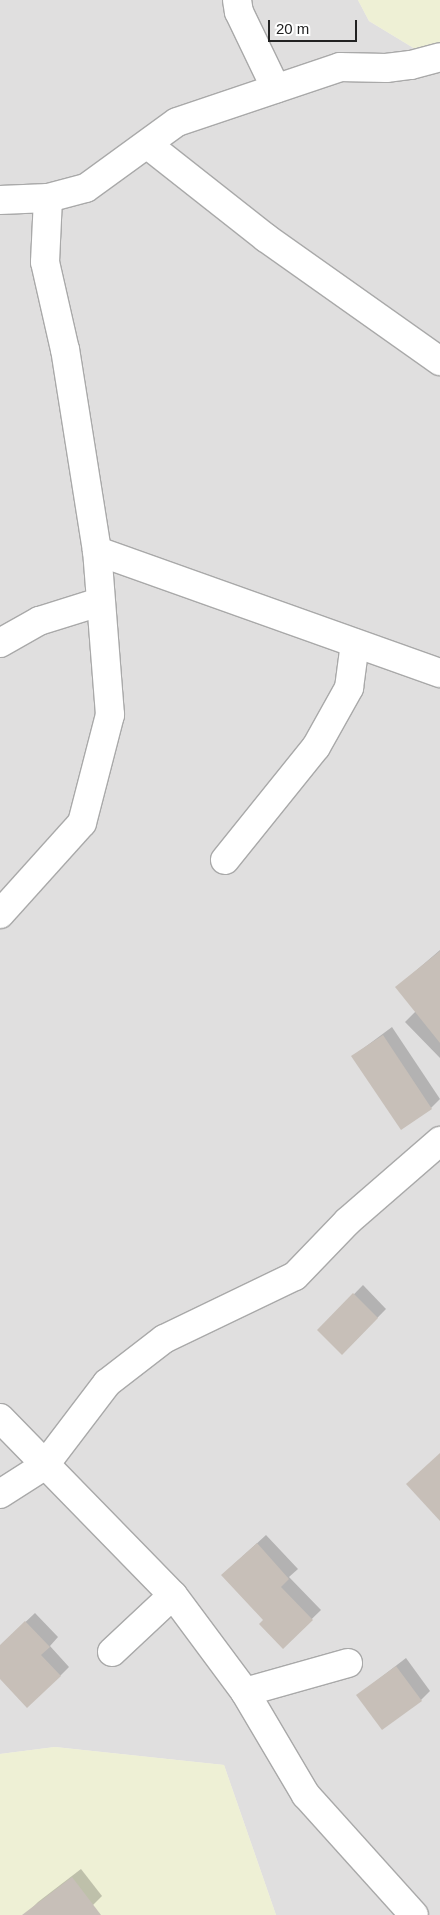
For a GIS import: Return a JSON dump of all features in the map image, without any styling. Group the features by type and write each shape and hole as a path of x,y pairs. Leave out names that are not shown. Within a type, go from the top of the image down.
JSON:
{"street":[{"path":"237,0 239,12 276,89"},
{"path":"0,200 48,198 86,188 178,122 340,67 386,68 411,66 440,57"},
{"path":"148,144 266,238 440,361"},
{"path":"0,914 82,824 110,715 97,551 65,350 45,262 48,198"},
{"path":"97,551 440,673"},
{"path":"0,643 39,621 100,602"},
{"path":"225,860 316,747 350,688 355,642"},
{"path":"0,1494 44,1466 107,1383 164,1338 295,1276 348,1221 440,1141"},
{"path":"0,1418 44,1466 173,1595 245,1692 306,1795 414,1915"},
{"path":"112,1652 173,1595"},
{"path":"245,1692 348,1663"}],"shaded area":[{"path":"0,0 358,0 369,21 440,64 440,1915 276,1915 224,1765 55,1747 0,1754"}],"green space":[{"path":"358,0 440,0 440,64 369,21"},
{"path":"55,1747 224,1765 276,1915 0,1915 0,1754"}],"building":[{"path":"440,951 440,1043 395,987"},
{"path":"383,1035 432,1109 401,1130 351,1056"},
{"path":"353,1293 378,1318 342,1355 317,1330"},
{"path":"440,1453 440,1521 406,1484"},
{"path":"257,1543 289,1579 281,1587 313,1620 283,1649 259,1624 263,1620 221,1575"},
{"path":"25,1621 50,1647 41,1655 61,1676 27,1708 0,1679 0,1645"},
{"path":"396,1666 422,1701 382,1730 356,1695"},
{"path":"72,1877 101,1915 22,1915"}]}
